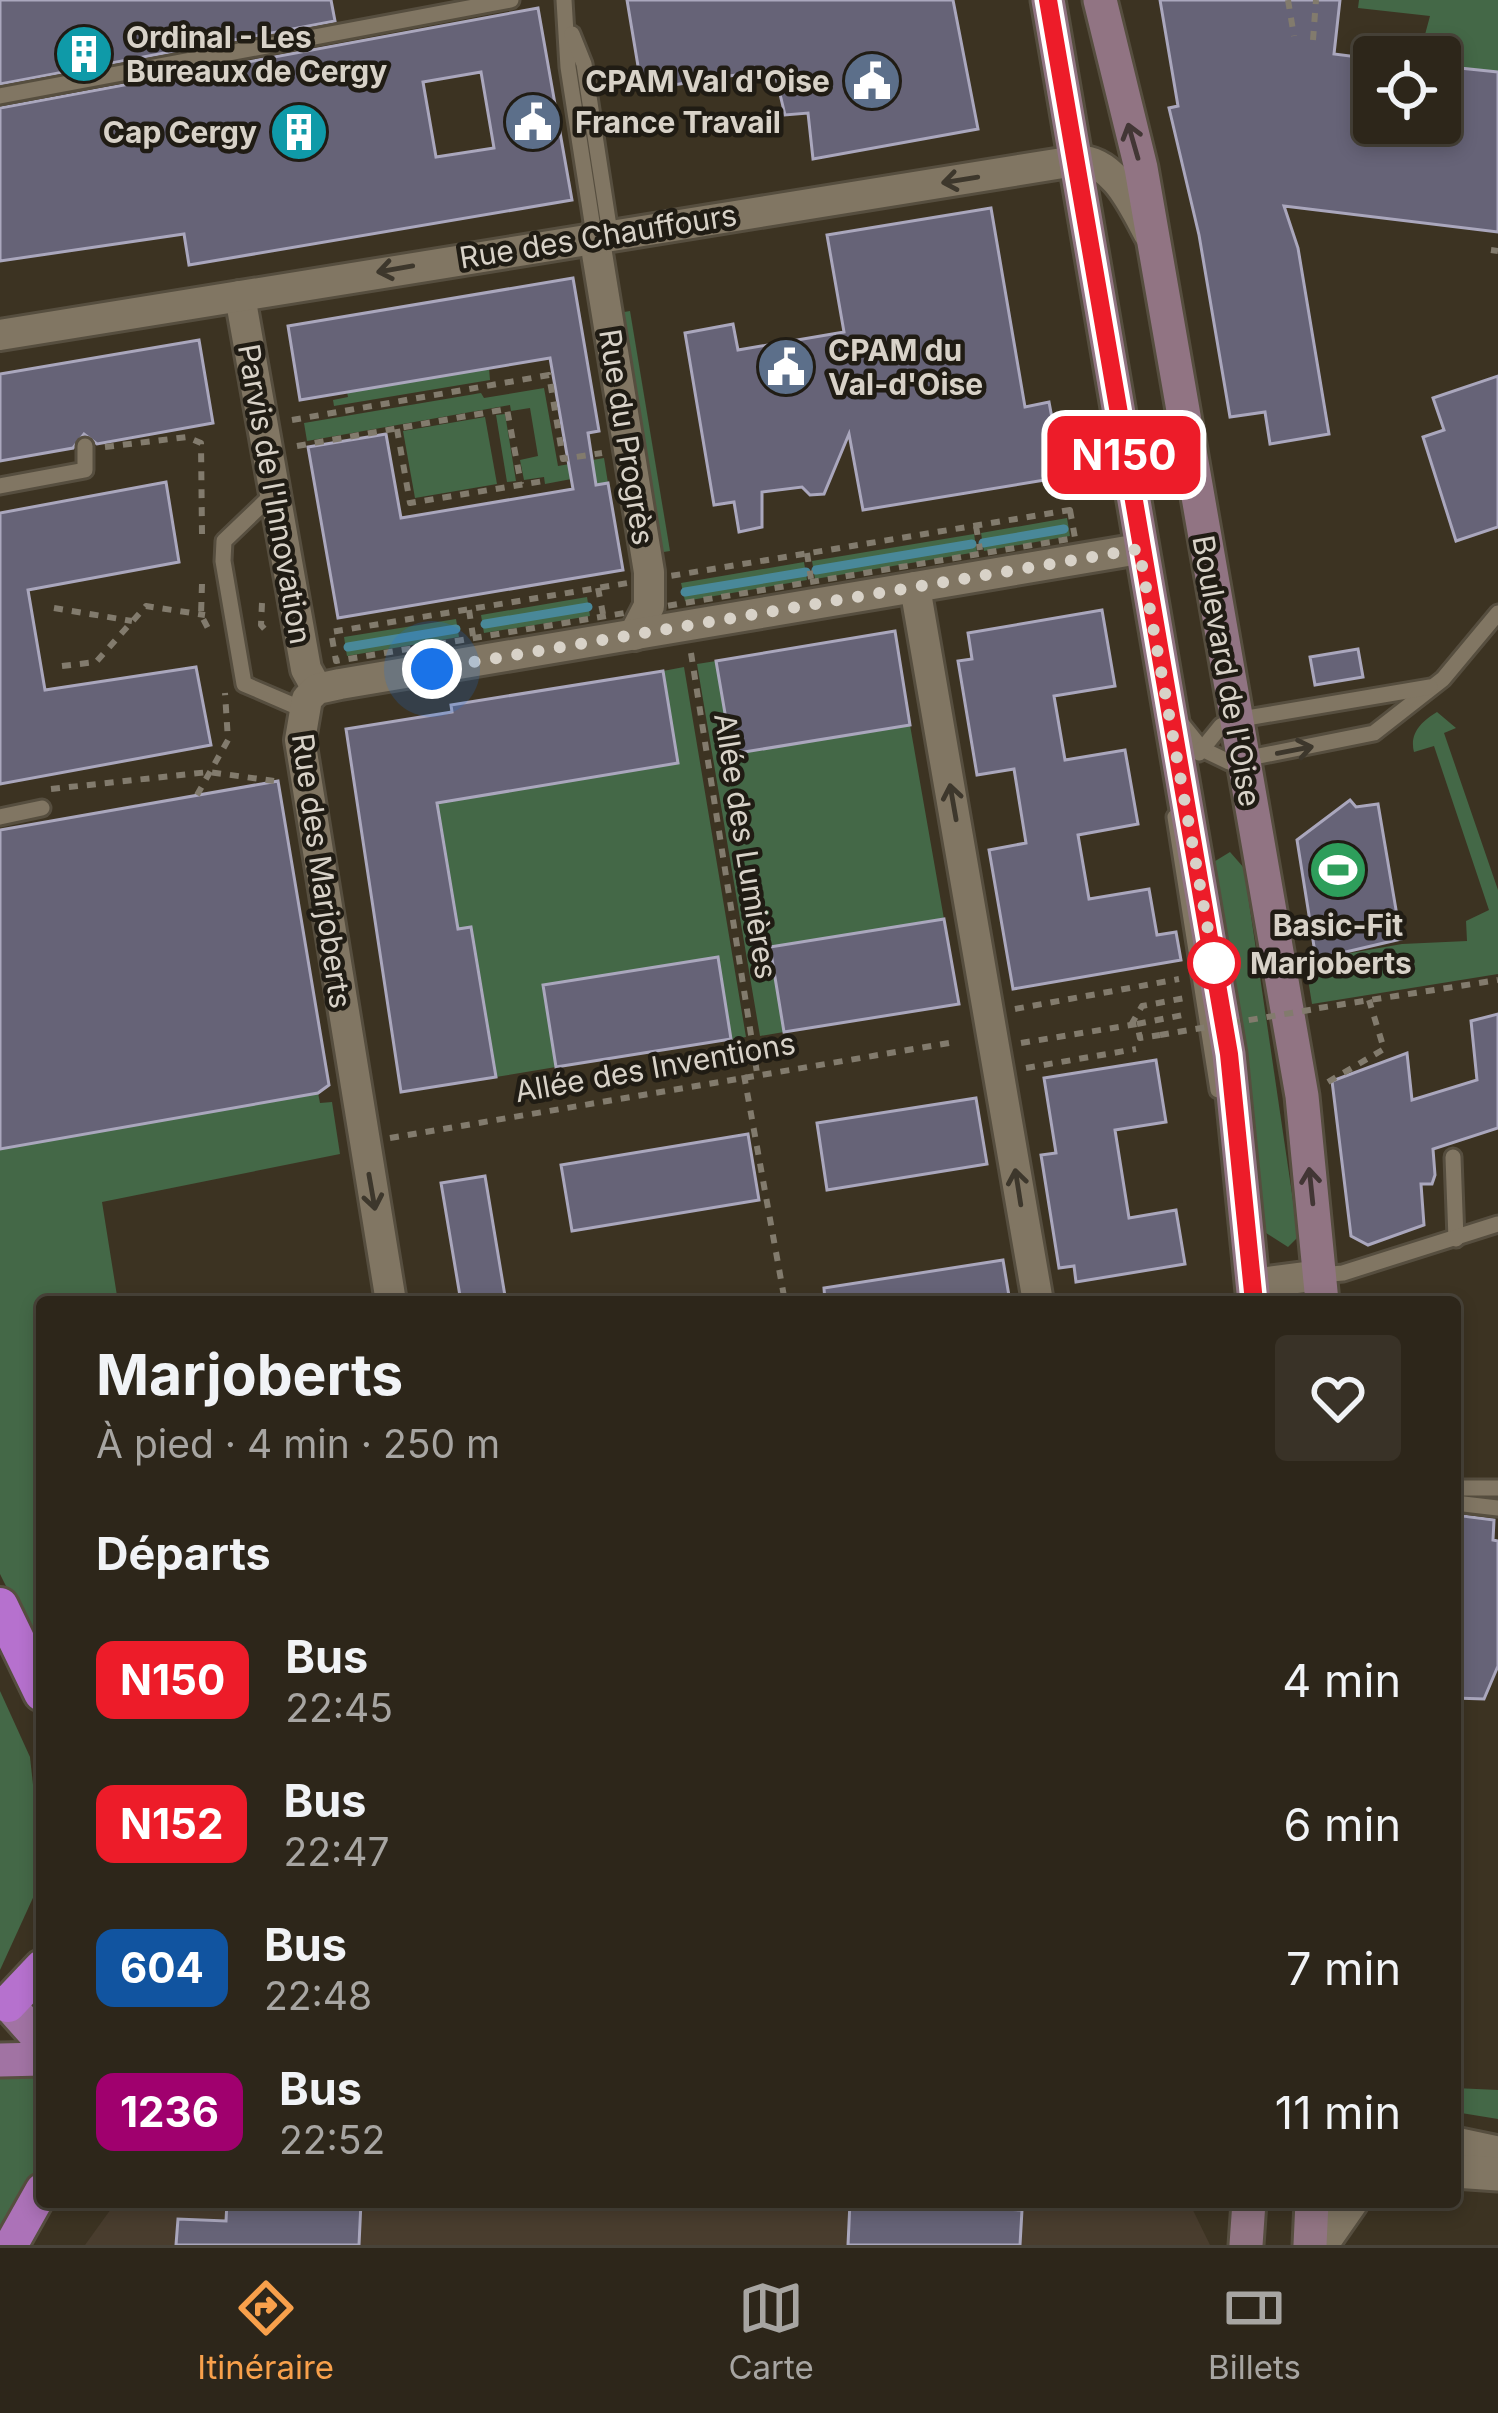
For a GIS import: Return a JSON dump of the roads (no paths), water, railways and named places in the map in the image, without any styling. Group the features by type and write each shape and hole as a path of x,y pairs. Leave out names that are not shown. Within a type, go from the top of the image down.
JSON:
{"highway":[{"path":"0,1606 36,1681"},
{"path":"12,2005 36,1975"},
{"path":"10,2245 36,2200"},
{"path":"28,2245 54,2208"}],"main road":[{"path":"1048,0 1165,700 1188,769 1229,1054 1253,1293"},
{"name":"Boulevard de l'Oise","path":"1100,0 1154,245 1302,1096 1321,1288"},
{"path":"12,2005 36,2035"},
{"path":"0,2060 36,2060"},
{"path":"1310,2245 1312,2208"}],"street":[{"name":"Rue des Chauffours","path":"0,335 1075,160"},
{"path":"1075,160 1090,160 1108,170 1154,245"},
{"name":"Rue du Progrès","path":"602,234 644,608"},
{"name":"Parvis de l'Innovation","path":"239,296 310,699"},
{"name":"Rue des Marjoberts","path":"390,1296 309,812 310,699 644,608 687,626 1139,549"},
{"path":"915,587 1037,1296"},
{"path":"1253,1293 1321,1288"},
{"path":"1461,2145 1498,2152"},
{"path":"1461,2171 1498,2174"},
{"path":"1321,2245 1347,2208"}],"lane":[{"path":"0,96 512,0"},
{"path":"564,0 584,64 602,234"},
{"path":"0,486 85,470 85,446"},
{"path":"275,492 222,546 232,620 244,684 310,699"},
{"path":"1188,769 1374,734 1394,723 1498,613"},
{"path":"1188,769 1235,720 1430,687"},
{"path":"0,817 43,808"},
{"path":"1453,1157 1456,1239"},
{"path":"1321,1288 1343,1273 1498,1224"},
{"path":"1461,1488 1498,1488"},
{"path":"1461,1504 1498,1508"}],"waterway":[{"path":"983,543 1064,529"},
{"path":"816,570 972,544"},
{"path":"685,592 806,572"},
{"path":"485,624 588,607"},
{"path":"348,647 456,629"}],"place":[{"name":"Ordinal - Les Bureaux de Cergy","path":"84,54"},
{"name":"CPAM Val d'Oise","path":"872,81"},
{"name":"France Travail","path":"533,122"},
{"name":"Cap Cergy","path":"299,132"},
{"name":"CPAM du Val-d'Oise","path":"786,367"},
{"name":"Basic-Fit","path":"1338,870"},
{"name":"Marjoberts","path":"1214,963"}]}
